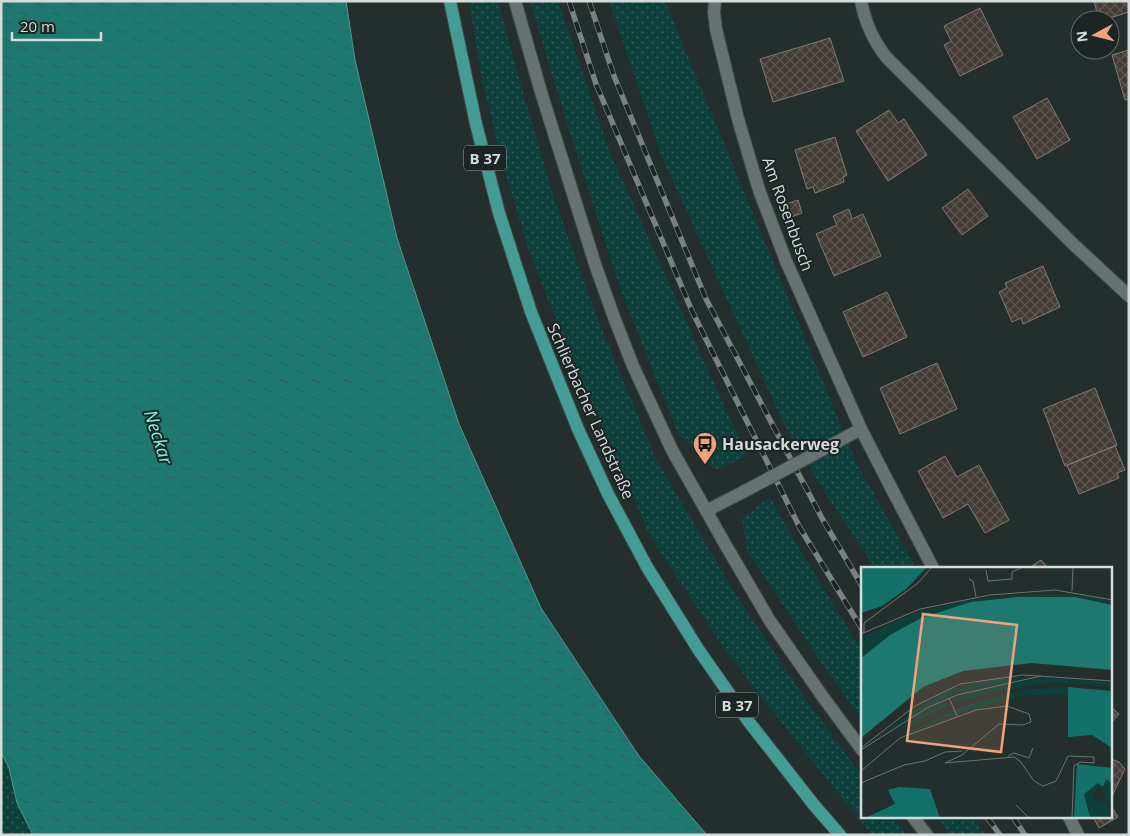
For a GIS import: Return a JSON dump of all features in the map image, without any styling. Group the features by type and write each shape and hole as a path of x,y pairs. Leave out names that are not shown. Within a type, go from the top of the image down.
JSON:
{"main road":[{"name":"Schlierbacher Landstraße","path":"450,1 476,124 499,212 531,312 582,437 608,494 647,567 698,649 749,722 840,835"}],"street":[{"path":"515,1 596,267 633,366 672,450 770,621 861,749"},
{"name":"Am Rosenbusch","path":"714,1 716,29 720,47 738,119 759,190 786,261 861,429"},
{"path":"860,1 873,35 887,58 1071,242 1129,296"},
{"path":"706,511 861,429 932,567"},
{"path":"914,818 927,835"},
{"path":"1070,818 1078,835"}],"shaded area":[{"path":"469,1 498,1 554,198 600,325 656,459 732,588 805,698 861,775 861,818 894,818 907,835 872,835 725,650 650,536 562,334 528,249 501,158 481,75"},
{"path":"530,1 558,1 609,150 747,456 716,470 678,433 621,291 561,105"},
{"path":"609,1 665,1 857,464 915,567 874,567 827,496 784,424 663,160"},
{"path":"770,497 861,649 861,718 822,664 747,551 742,518"},
{"path":"1,752 9,768 17,803 33,835 1,835"},
{"path":"938,818 974,818 986,835 950,835"}],"water":[{"name":"Neckar","path":"1,1 346,1 355,60 397,238 459,424 541,608 639,756 707,835 33,835 17,803 9,768 1,752"}],"building":[{"path":"1094,1 1129,1 1129,12 1120,15 1120,10 1096,10"},
{"path":"980,8 1003,55 960,76 944,45 951,41 944,26"},
{"path":"830,38 844,81 773,102 760,59"},
{"path":"1129,50 1129,99 1125,100 1113,60 1120,60 1120,53"},
{"path":"1047,98 1070,140 1037,159 1013,117"},
{"path":"889,110 898,123 904,119 927,155 888,181 856,131"},
{"path":"835,137 847,175 843,177 844,182 815,193 813,187 807,189 795,150"},
{"path":"968,189 988,216 962,235 942,208"},
{"path":"798,200 802,213 789,218 784,205"},
{"path":"849,209 852,219 863,214 881,256 834,276 816,234 837,225 833,216"},
{"path":"1043,266 1060,307 1023,324 1021,318 1012,322 999,292 1007,288 1005,283"},
{"path":"887,292 907,337 863,357 843,312"},
{"path":"937,363 957,409 900,434 880,388"},
{"path":"1095,388 1117,445 1065,466 1043,409"},
{"path":"1115,446 1125,470 1117,473 1119,478 1079,494 1067,465"},
{"path":"945,456 957,477 979,465 1009,520 985,533 968,504 943,518 918,471"},
{"path":"1041,560 1047,567 1030,567"},
{"path":"1112,708 1119,714 1112,722"},
{"path":"1112,759 1119,762 1125,769 1112,796"},
{"path":"1112,808 1118,817 1099,828 1094,818 1112,818"}],"railway":[{"path":"569,1 596,84 692,311 800,528 861,627"},
{"path":"589,1 614,76 706,299 823,520 861,584"},
{"path":"988,818 1000,835"},
{"path":"1014,818 1025,835"}],"place":[{"name":"Hausackerweg","path":"705,465"}]}
